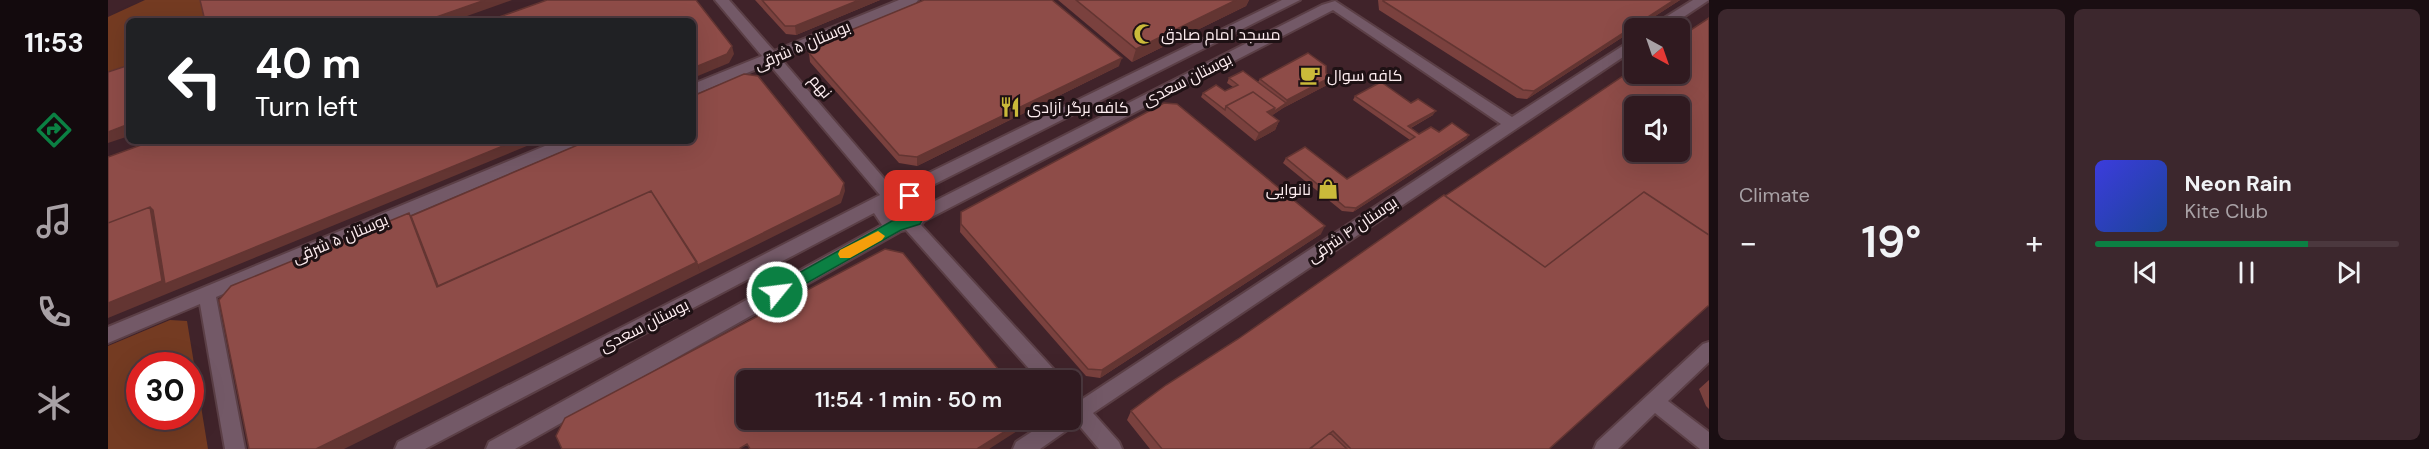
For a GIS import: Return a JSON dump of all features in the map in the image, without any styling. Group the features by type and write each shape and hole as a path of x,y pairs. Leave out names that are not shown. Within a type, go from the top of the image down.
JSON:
{"street":[{"name":"نهم","path":"722,0 891,198"},
{"name":"بوستان ۵ شرقی","path":"696,89 911,0"},
{"path":"1301,0 1317,6 1335,3 1511,124"},
{"name":"بوستان سعدی","path":"405,449 891,198 1301,0"},
{"path":"1674,18 1702,0"},
{"name":"بوستان سعدی","path":"496,449 520,443 909,222 1335,3"},
{"name":"بوستان ۴ شرقی","path":"1081,407 1624,50"},
{"name":"بوستان ۵ شرقی","path":"108,335 565,144"},
{"path":"909,222 921,212 919,203 910,196 891,198 881,211 886,220 909,222 1042,370"},
{"path":"207,294 235,449"},
{"path":"1604,449 1709,350"},
{"path":"1654,401 1709,444"},
{"path":"1081,421 1112,449"},
{"name":"بوستان ۴ شرقی","path":"1023,449 1049,430"}],"shaded area":[{"path":"145,0 201,0 204,18 126,18 126,71 108,78 108,17"},
{"path":"170,320 187,321 192,352 126,352 126,430 204,430 204,425 208,449 108,449 108,346"}],"building":[{"path":"200,0 485,0 434,18 204,18"},
{"path":"547,0 696,0 732,46 727,54 696,67 696,18 496,18"},
{"path":"762,0 859,0 795,26 785,26"},
{"path":"924,0 1052,0 1122,58 917,157 899,155 809,53 812,46"},
{"name":"مسجد امام صادق","path":"1076,0 1236,0 1136,49"},
{"path":"1674,0 1646,18 1624,18 1624,32 1534,91 1523,90 1383,1"},
{"path":"1709,18 1709,235 1644,192 1545,267 1445,196 1624,75 1624,84 1690,84 1690,30"},
{"path":"1308,53 1326,66 1326,73 1331,77 1287,100 1260,79"},
{"path":"126,66 126,125 108,132 108,72"},
{"path":"1243,71 1286,103 1273,112 1275,108 1253,92 1226,106 1225,110 1203,93 1216,85 1225,91 1238,85 1229,78"},
{"path":"744,74 758,76 844,183 840,195 698,265 651,191 438,286 411,216 580,144 696,144 696,95"},
{"path":"1381,82 1411,103 1418,99 1436,111 1408,126 1419,134 1431,127 1439,132 1452,123 1469,135 1356,208 1345,207 1286,158 1305,147 1347,179 1415,137 1355,96"},
{"path":"1253,92 1275,108 1267,112 1279,121 1259,133 1226,106"},
{"path":"1164,103 1177,104 1325,226 1102,370 1088,369 961,224 961,212"},
{"path":"144,144 508,144 165,284 153,210 150,207 108,223 108,157"},
{"path":"651,191 697,262 316,449 249,449 219,300 231,286 409,213 437,287"},
{"path":"1644,192 1709,235 1709,305 1549,449 1351,449 1333,431 1309,449 1162,449 1131,411 1444,195 1545,267"},
{"path":"150,207 162,281 108,303 108,223"},
{"path":"885,249 903,253 999,370 736,370 736,430 1007,430 977,449 750,449 747,444 739,449 562,449 556,436 565,418"},
{"path":"1330,433 1347,449 1310,449"}],"slow traffic":[{"path":"845,254 878,236"}],"place":[{"name":"مسجد امام صادق","path":"1144,34"},
{"name":"کافه سوال","path":"1310,75"},
{"name":"کافه برگر آزادی","path":"1010,107"},
{"name":"نانوایی","path":"1328,189"}],"route":[{"path":"777,292 897,225 910,224 921,212 919,203 910,196"}]}
